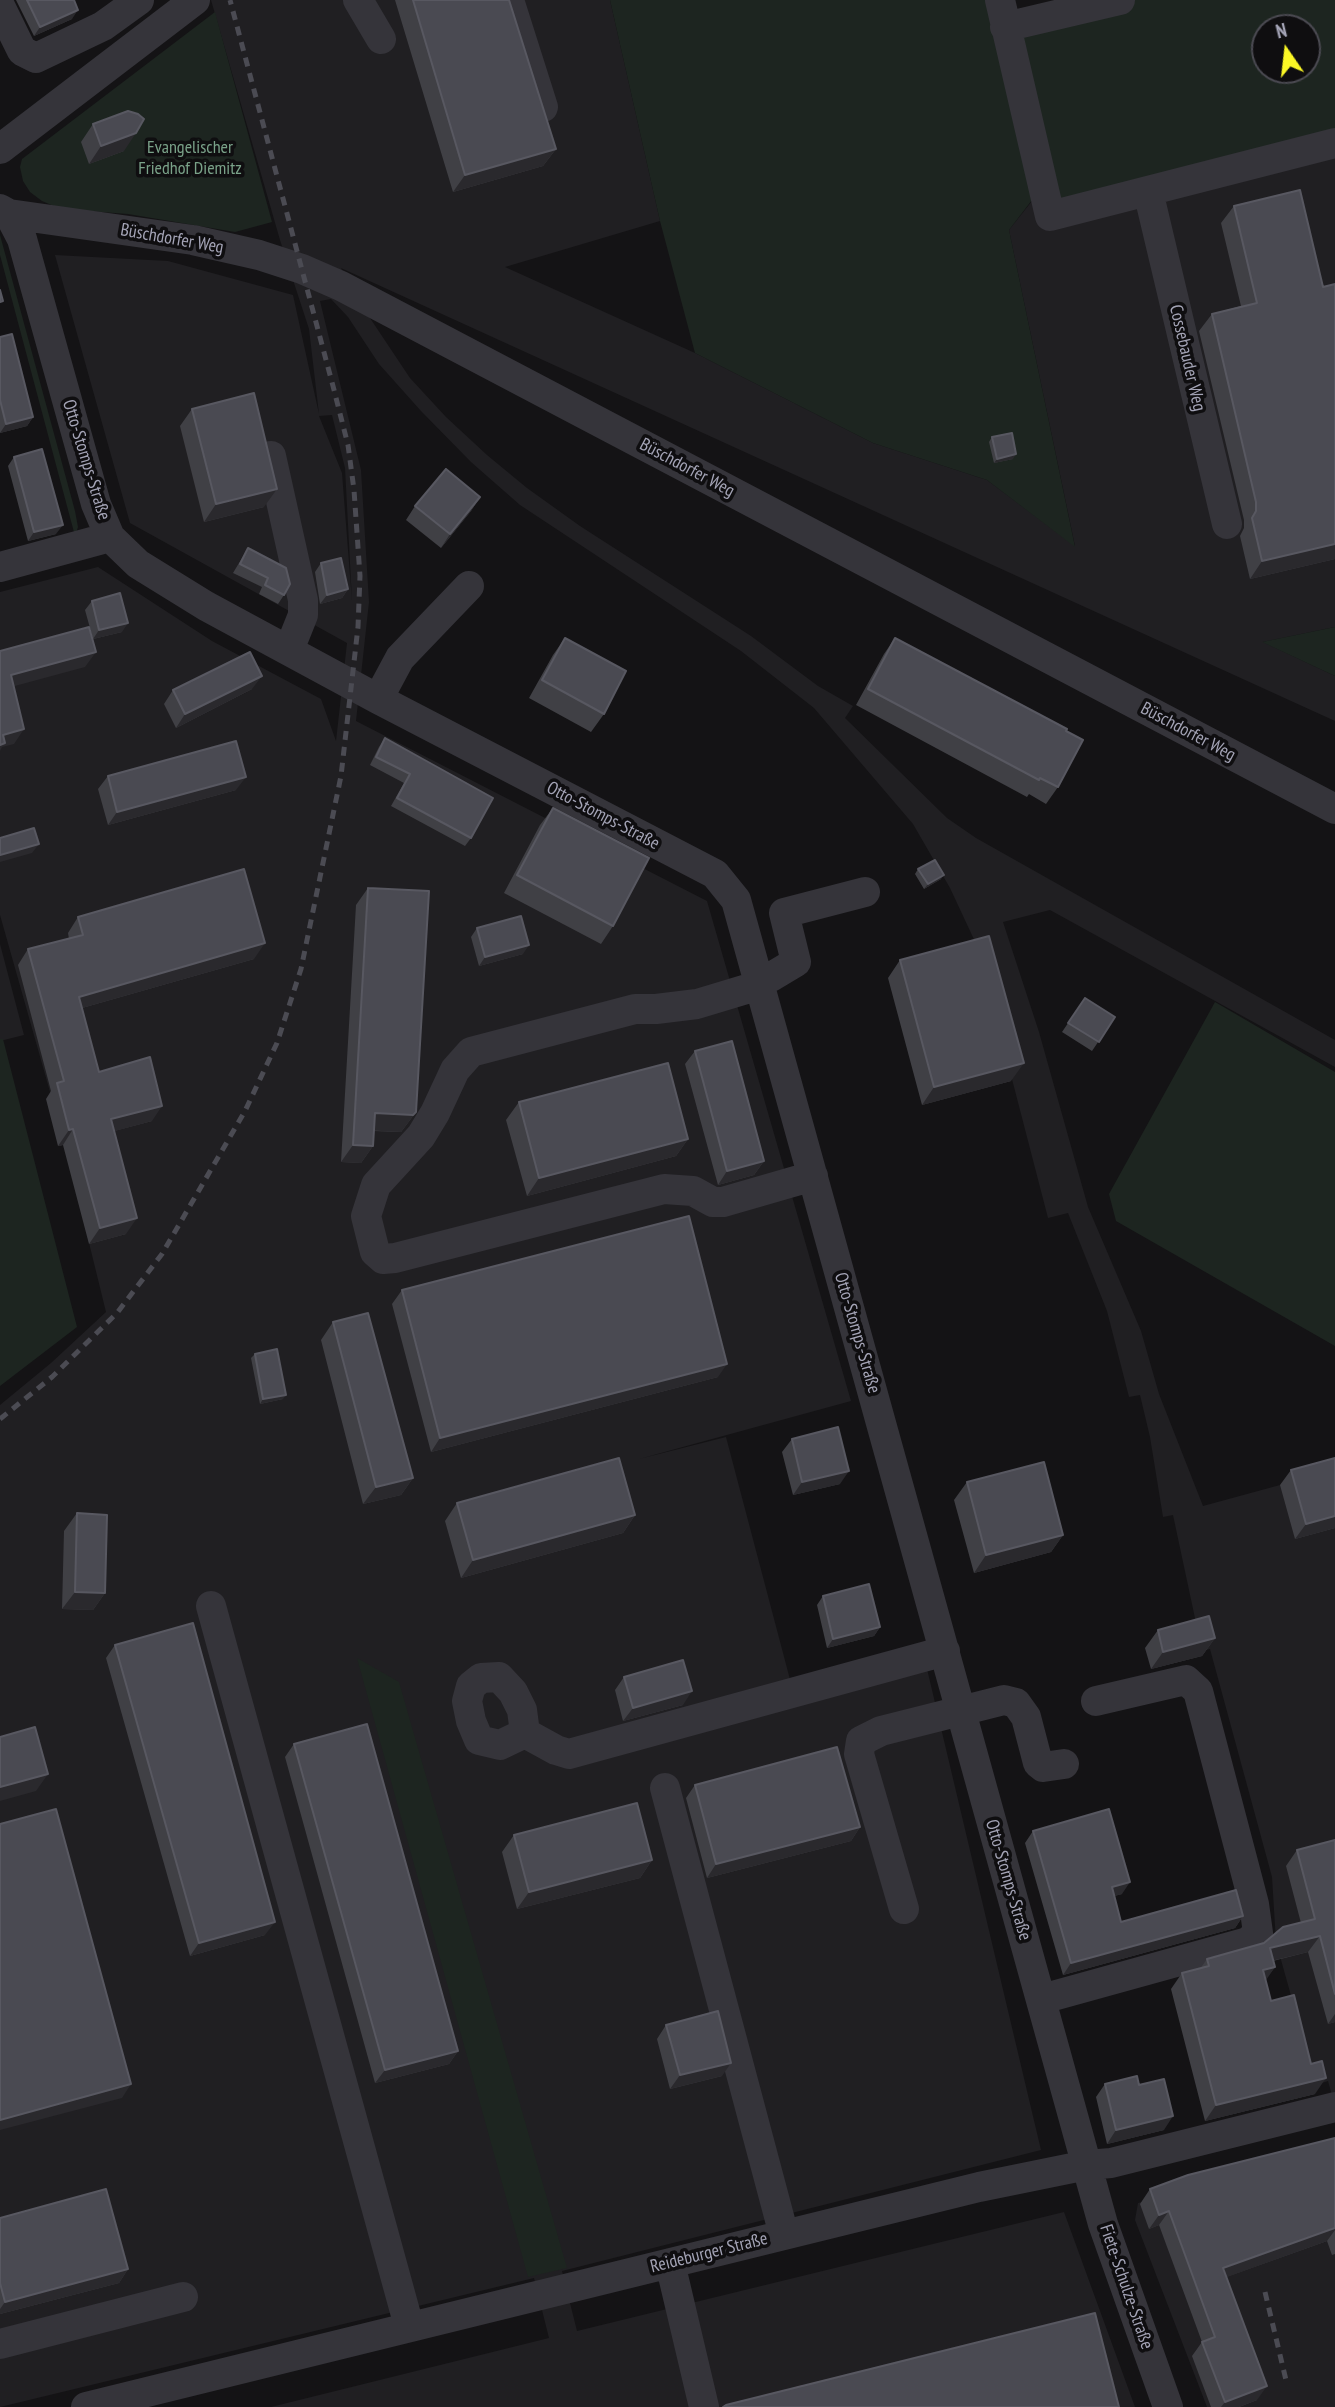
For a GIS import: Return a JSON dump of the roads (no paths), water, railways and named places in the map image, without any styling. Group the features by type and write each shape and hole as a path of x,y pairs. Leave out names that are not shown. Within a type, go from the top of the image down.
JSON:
{"street":[{"path":"0,6 22,51 36,58 103,26 139,0"},
{"path":"0,149 195,0"},
{"path":"358,0 380,39"},
{"path":"509,0 543,107"},
{"path":"1120,0 1003,13 1050,216 1335,143"},
{"path":"103,26 121,56"},
{"name":"Cossebauder Weg","path":"1148,191 1227,524"},
{"name":"Otto-Stomps-Straße","path":"4,211 22,239 96,504 110,537 138,564 206,606 378,699 715,874 736,900 1087,2165"},
{"name":"Büschdorfer Weg","path":"4,211 193,240 302,269 341,286 1335,809"},
{"path":"271,456 303,600 303,615 289,650"},
{"path":"0,567 110,537"},
{"path":"378,699 400,658 469,586"},
{"path":"813,1176 723,1202 713,1202 693,1191 664,1189 395,1258 383,1259 375,1252 366,1216 376,1185 421,1136 455,1070 471,1052 635,1009 697,1004 759,982 796,962 784,913 865,891"},
{"path":"211,1606 409,2326"},
{"path":"525,1733 569,1754 945,1651"},
{"path":"1042,1999 1248,1942 1258,1933 1254,1904 1198,1691 1186,1680 1096,1701"},
{"path":"904,1909 859,1754 861,1741 881,1731 995,1700 1011,1701 1016,1703 1026,1717 1038,1763 1044,1766 1064,1764"},
{"path":"665,1788 784,2235"},
{"name":"Reideburger Straße","path":"86,2407 124,2402 409,2326 979,2187 1087,2165 1111,2163 1335,2107"},
{"name":"Fiete-Schulze-Straße","path":"1087,2165 1103,2224 1168,2407"},
{"path":"670,2263 704,2407"},
{"path":"0,2344 183,2297"}],"railway":[{"path":"0,1419 52,1377 117,1313 162,1254 245,1111 277,1043 301,969 341,776 358,627 360,576 348,445 230,0"},
{"path":"1265,2292 1286,2380"}],"park label":[{"name":"Evangelischer Friedhof Diemitz","path":"190,158"}]}
